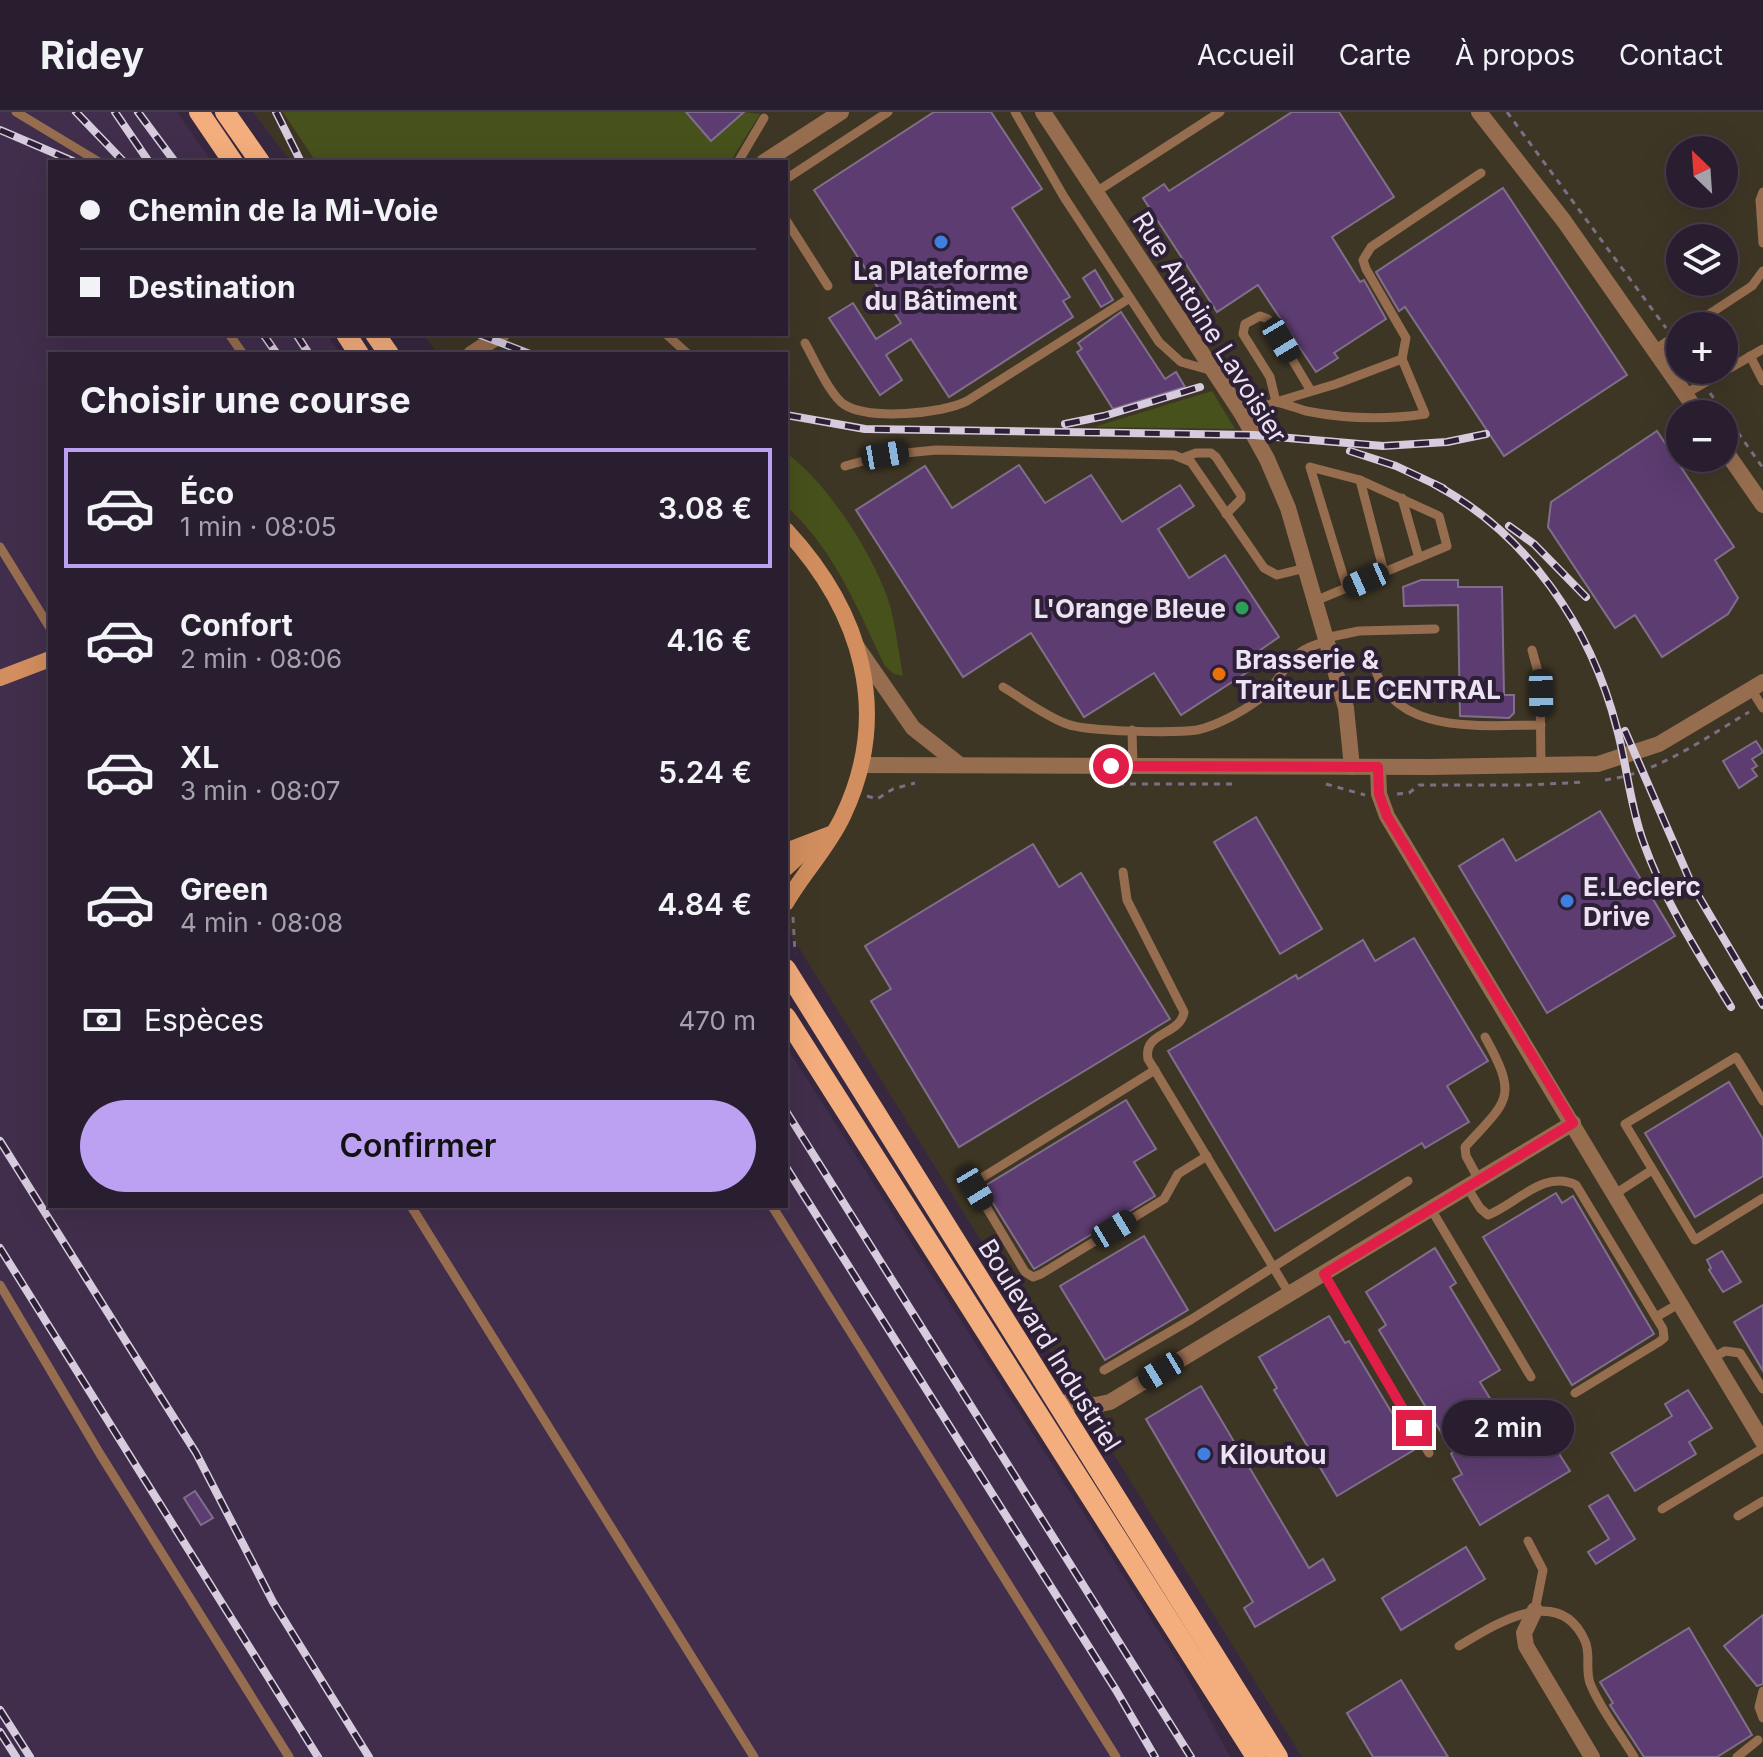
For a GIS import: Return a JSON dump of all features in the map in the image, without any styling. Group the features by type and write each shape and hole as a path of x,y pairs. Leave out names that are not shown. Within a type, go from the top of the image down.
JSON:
{"main road":[{"path":"199,112 232,160"},
{"path":"225,112 259,160"},
{"path":"788,532 823,576 857,646 869,708 862,765 854,792 835,832 788,899"},
{"path":"0,678 48,660"},
{"path":"788,850 835,832"},
{"path":"788,866 815,841"},
{"name":"Boulevard Industriel","path":"790,962 1055,1402 1278,1757"},
{"name":"Boulevard Industriel","path":"788,1020 1256,1757"}],"street":[{"path":"767,160 841,112"},
{"name":"Rue Antoine Lavoisier","path":"1043,112 1242,414 1267,459 1288,508 1346,708 1352,767"},
{"path":"1479,112 1564,221 1689,400"},
{"path":"474,352 499,336"},
{"path":"1738,469 1763,505"},
{"path":"857,646 913,728 960,765"},
{"path":"862,765 1378,767 1598,764 1646,750 1757,686"},
{"path":"1378,767 1379,794 1387,816 1763,1442"},
{"path":"1055,1402 1096,1405 1110,1402 1573,1123"},
{"path":"1535,1610 1524,1633 1526,1646 1592,1757"}],"lane":[{"path":"16,112 96,160"},
{"path":"788,178 888,112"},
{"path":"1015,112 1064,197 1159,342 1181,362 1213,371"},
{"path":"1096,192 1220,112"},
{"path":"739,160 764,118"},
{"path":"1276,402 1304,410 1362,419 1425,414 1402,359 1406,338 1363,260 1366,253 1383,238 1481,173"},
{"path":"1763,192 1760,200 1763,243"},
{"path":"788,223 828,286"},
{"path":"1712,312 1752,286 1763,271"},
{"path":"805,343 844,405 858,410 929,413 967,401 1130,298"},
{"path":"1276,402 1270,377 1243,334 1245,324 1260,316 1268,319 1311,391"},
{"path":"668,336 686,352"},
{"path":"1654,350 1666,342"},
{"path":"1738,363 1763,349"},
{"path":"1750,356 1763,381"},
{"path":"1242,414 1402,359"},
{"path":"1685,394 1704,384"},
{"path":"845,466 885,455 936,450 1185,457 1206,452 1216,457 1241,495 1241,499 1226,514"},
{"path":"1185,457 1264,568 1277,575 1306,568"},
{"path":"1315,601 1347,588 1384,572 1419,558 1447,546 1439,516 1360,480 1310,467 1347,588"},
{"path":"1360,480 1384,572"},
{"path":"1402,498 1419,558"},
{"path":"0,547 48,625"},
{"path":"1003,687 1066,724 1085,729 1195,730 1259,699 1298,653 1326,640 1382,629 1435,629"},
{"path":"1532,650 1540,679 1541,766"},
{"path":"1373,660 1383,690 1395,702 1423,716 1452,725 1541,725"},
{"path":"1757,686 1762,706"},
{"path":"1132,730 1133,766"},
{"path":"1123,872 1127,900 1184,1012 1178,1025 1148,1045 1148,1059 1290,1295"},
{"path":"1485,1037 1506,1082 1505,1093 1491,1121 1465,1147 1480,1208 1488,1215 1549,1181 1567,1180 1576,1185 1663,1329 1664,1338 1575,1393"},
{"path":"1763,1101 1736,1057 1625,1124 1695,1240 1763,1198"},
{"path":"1155,1070 975,1182 975,1188 1025,1272 1033,1277 1041,1274 1164,1199 1178,1174 1207,1156"},
{"path":"1615,1194 1652,1170"},
{"path":"1104,1370 1408,1181"},
{"path":"412,1208 754,1757"},
{"path":"773,1208 1116,1757"},
{"path":"1431,1209 1531,1377"},
{"path":"1324,1274 1429,1453"},
{"path":"0,1285 100,1454 289,1757"},
{"path":"1656,1317 1680,1303"},
{"path":"1713,1358 1725,1351 1740,1353 1763,1389"},
{"path":"1662,1509 1763,1448"},
{"path":"1738,1516 1760,1503 1763,1514"},
{"path":"1528,1541 1543,1570 1535,1610"},
{"path":"1459,1646 1500,1622 1535,1610 1565,1617 1583,1637 1588,1649 1589,1679 1634,1757"},
{"path":"1763,1691 1759,1707 1763,1718"},
{"path":"1737,1757 1758,1740"}],"path":[{"path":"1507,112 1666,322"},
{"path":"1704,384 1763,468"},
{"path":"1600,780 1627,775 1672,758 1762,706"},
{"path":"854,792 877,799 893,789 918,782"},
{"path":"1409,793 1419,785 1585,782"},
{"path":"1096,784 1238,784"},
{"path":"1326,784 1366,795"},
{"path":"788,906 793,915 790,962"}],"shaded area":[{"path":"0,112 177,112 211,160 48,160 48,336 328,336 339,352 48,352 48,1208 788,1208 788,1049 1182,1668 1230,1757 0,1757"},
{"path":"253,112 1763,112 1763,1757 1302,1757 788,930 788,352 436,352 424,336 788,336 788,160 289,160"}],"green space":[{"path":"283,112 686,112 711,141 744,112 760,114 731,160 315,160"},
{"path":"1212,391 1235,429 1094,427"},
{"path":"788,455 818,482 834,502 875,568 891,609 903,676 894,674 885,666 854,601 818,541 788,508"}],"building":[{"path":"686,112 744,112 711,141"},
{"name":"La Plateforme du Bâtiment","path":"934,112 991,112 1042,189 1012,208 1070,297 1063,301 1073,317 949,397 911,339 886,355 902,380 880,395 829,318 853,303 876,339 901,323 814,190"},
{"path":"1292,112 1339,112 1394,197 1332,237 1360,282 1364,280 1386,319 1334,353 1338,358 1316,372 1258,285 1217,312 1143,198 1164,184 1169,191"},
{"path":"1503,188 1627,375 1504,456 1405,307 1399,311 1376,272"},
{"path":"1095,270 1113,300 1101,307 1083,278"},
{"path":"1121,312 1165,379 1176,372 1185,387 1113,409 1077,352 1082,349 1078,343"},
{"path":"1657,431 1666,445 1666,472 1684,472 1734,547 1715,560 1738,598 1728,614 1662,657 1635,615 1615,628 1548,527 1551,502"},
{"path":"1019,465 1045,503 1091,475 1122,522 1180,485 1194,506 1158,529 1189,578 1225,555 1279,637 1243,662 1249,671 1181,715 1154,673 1084,717 1031,633 963,677 856,510 925,466 952,508"},
{"path":"1421,580 1458,580 1458,587 1502,587 1504,695 1514,695 1514,713 1509,718 1460,716 1458,605 1404,606 1403,587"},
{"path":"1756,741 1763,752 1752,759 1757,766 1752,769 1757,776 1739,788 1723,761"},
{"name":"E.Leclerc Drive","path":"1600,811 1675,936 1547,1013 1459,866 1503,839 1516,861"},
{"path":"1256,817 1322,929 1280,954 1214,842"},
{"path":"1033,844 1059,887 1081,873 1170,1019 959,1147 871,1001 891,989 865,946"},
{"path":"1414,938 1488,1061 1447,1086 1469,1122 1425,1148 1422,1143 1275,1231 1168,1051 1296,975 1298,979 1363,940 1375,961"},
{"path":"1729,1082 1763,1139 1763,1176 1695,1217 1645,1133"},
{"path":"1126,1100 1156,1149 1134,1162 1155,1196 1034,1269 983,1187"},
{"path":"1556,1193 1562,1203 1573,1196 1654,1334 1572,1385 1483,1237"},
{"path":"1144,1236 1188,1310 1105,1360 1060,1286"},
{"path":"1435,1248 1456,1283 1450,1287 1500,1370 1480,1382 1511,1433 1518,1429 1524,1439 1539,1430 1552,1452 1556,1449 1570,1471 1480,1525 1453,1479 1462,1474 1451,1454 1453,1452 1379,1330 1386,1325 1366,1292"},
{"path":"1722,1251 1741,1282 1723,1292 1709,1270 1707,1260"},
{"path":"1763,1305 1763,1371 1734,1322"},
{"path":"1329,1316 1345,1343 1349,1341 1414,1450 1337,1496 1274,1390 1277,1388 1259,1357"},
{"name":"Kiloutou","path":"1201,1386 1309,1568 1323,1559 1335,1580 1255,1627 1244,1608 1253,1602 1146,1419"},
{"path":"1688,1390 1712,1428 1689,1442 1696,1454 1635,1491 1611,1453 1672,1416 1665,1404"},
{"path":"195,1491 213,1518 201,1525 184,1498"},
{"path":"1608,1495 1635,1539 1596,1564 1588,1552 1609,1539 1589,1506"},
{"path":"1466,1547 1485,1579 1401,1630 1382,1598"},
{"path":"1763,1615 1763,1684 1757,1686 1724,1646"},
{"path":"1689,1628 1752,1735 1717,1757 1644,1757 1610,1705 1613,1703 1600,1682"},
{"path":"1401,1680 1448,1757 1373,1757 1347,1713"}],"railway":[{"path":"76,112 122,160"},
{"path":"115,112 148,160"},
{"path":"138,112 174,160"},
{"path":"276,112 300,160"},
{"path":"0,130 70,160"},
{"path":"264,336 276,352"},
{"path":"297,336 308,352"},
{"path":"483,336 525,352"},
{"path":"1065,424 1104,416 1200,387"},
{"path":"788,415 865,429 1254,435 1383,446 1447,442 1486,434"},
{"path":"1350,451 1396,466 1443,488"},
{"path":"1434,484 1499,529 1551,587 1572,620 1606,691 1639,827 1651,863 1682,926 1731,1007"},
{"path":"1509,526 1534,544 1586,597"},
{"path":"1625,731 1692,885 1763,1005"},
{"path":"788,1114 1191,1757"},
{"path":"0,1141 196,1453 273,1602 369,1757"},
{"path":"788,1170 1116,1690 1155,1757"},
{"path":"0,1248 318,1757"},
{"path":"0,1710 30,1757"},
{"path":"0,1732 16,1757"}],"place":[{"name":"La Plateforme du Bâtiment","path":"941,242"},
{"name":"L'Orange Bleue","path":"1242,608"},
{"name":"Brasserie & Traiteur LE CENTRAL","path":"1219,674"},
{"name":"E.Leclerc Drive","path":"1567,901"},
{"name":"Kiloutou","path":"1204,1454"}],"route":[{"path":"1111,766 1378,767 1379,794 1387,816 1573,1123 1324,1274 1414,1428"}]}
